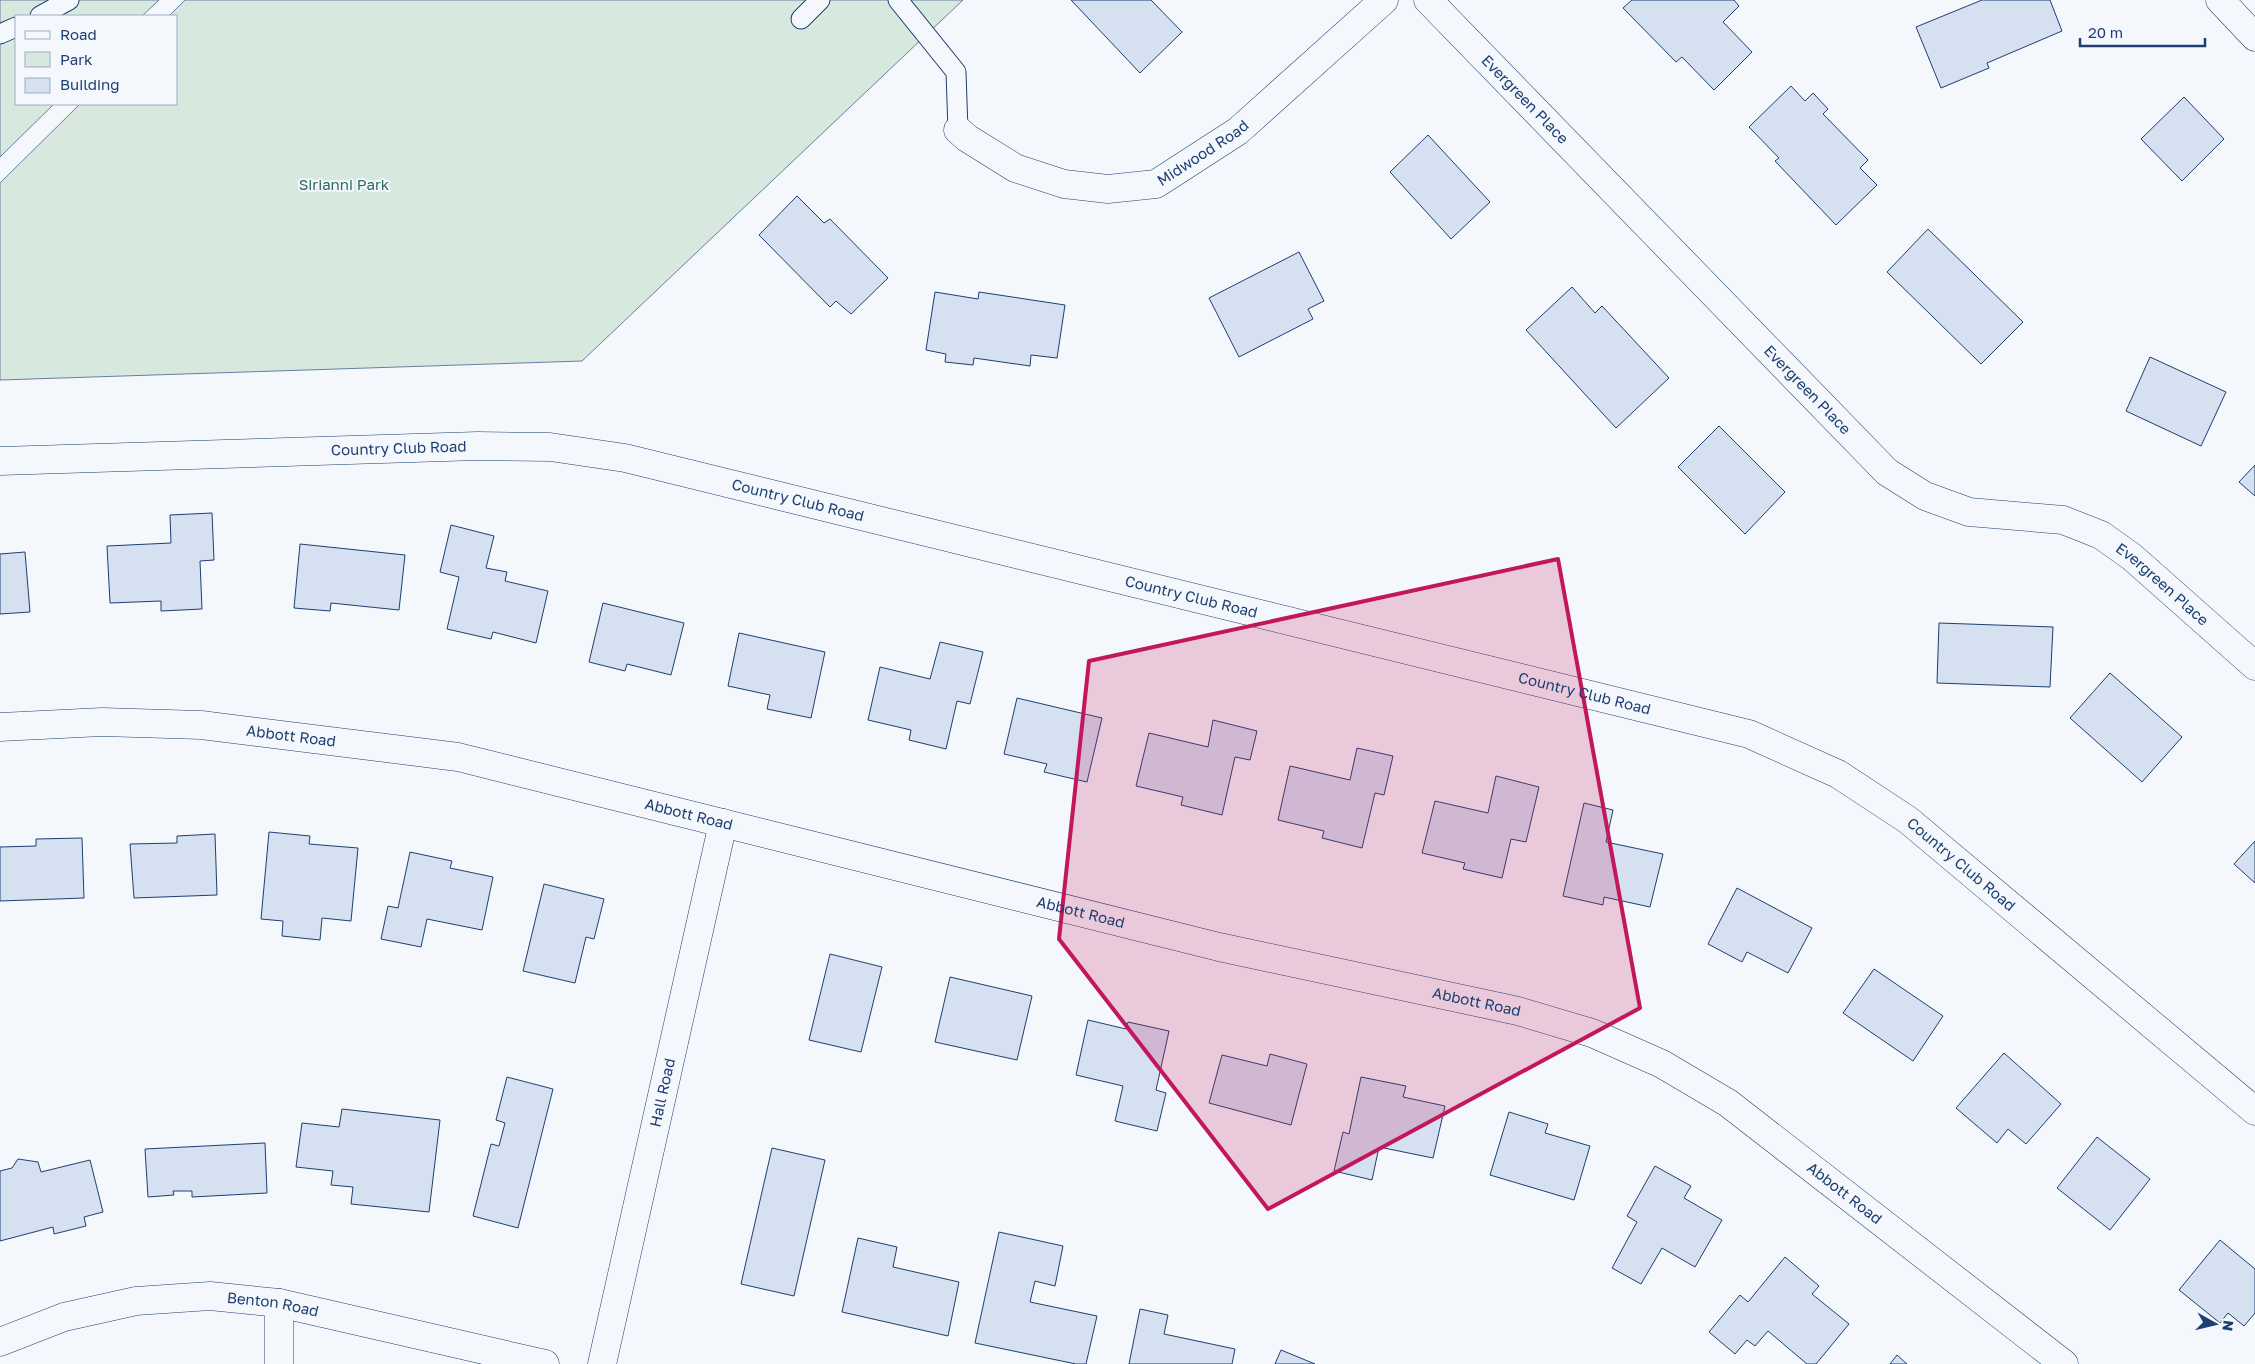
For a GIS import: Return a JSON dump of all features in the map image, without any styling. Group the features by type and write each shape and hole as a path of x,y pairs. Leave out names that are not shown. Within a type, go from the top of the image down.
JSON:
{"street":[{"name":"Midwood Road","path":"958,130 967,138 1015,168 1064,184 1108,189 1156,184 1238,131 1384,0"},
{"name":"Evergreen Place","path":"1428,0 1887,472 1925,496 1969,512 2063,520 2101,535 2132,557 2255,666"},
{"path":"2220,0 2255,37"},
{"name":"Country Club Road","path":"0,461 478,446 550,447 625,458 1749,734 1838,774 1908,820 2255,1111"},
{"name":"Abbott Road","path":"0,727 102,722 201,725 458,758 1219,947 1518,1011 1592,1033 1662,1064 1728,1103 2064,1364"},
{"name":"Hall Road","path":"602,1364 723,823"},
{"name":"Benton Road","path":"0,1342 64,1317 136,1301 210,1296 279,1303 545,1364"},
{"path":"279,1303 279,1364"}],"lane":[{"path":"42,15 69,0"},
{"path":"801,19 820,0"},
{"path":"898,0 956,72 958,130"},
{"path":"0,34 15,27"}],"highlighted area":[{"path":"1558,559 1640,1008 1268,1209 1059,939 1089,661"}],"green space":[{"path":"0,0 159,0 143,15 15,15 15,105 53,105 0,157"},
{"name":"Sirianni Park","path":"185,0 963,0 582,361 0,380 0,183 79,105 178,105 178,15 170,15"}],"building":[{"path":"1071,0 1151,0 1182,32 1140,73"},
{"path":"1632,0 1734,0 1739,6 1723,22 1752,52 1714,90 1682,57 1676,62 1623,8"},
{"path":"1982,0 2050,0 2062,31 1987,63 1989,68 1941,88 1916,27"},
{"path":"1791,86 1805,101 1813,93 1828,109 1823,114 1868,160 1860,168 1877,185 1836,225 1775,161 1779,158 1749,127"},
{"path":"2184,97 2224,139 2182,181 2141,139"},
{"path":"1428,135 1490,202 1451,239 1390,172"},
{"path":"797,196 824,223 830,219 888,278 851,314 836,301 830,307 759,235"},
{"path":"1928,229 2023,322 1981,364 1887,272"},
{"path":"1299,252 1324,301 1308,309 1313,319 1239,357 1209,298"},
{"path":"1572,287 1595,313 1602,306 1669,378 1616,428 1526,330"},
{"path":"935,292 978,299 979,292 1065,305 1057,358 1031,355 1030,366 974,358 973,365 945,362 946,354 926,350"},
{"path":"2150,357 2226,392 2201,446 2126,411"},
{"path":"1719,426 1785,492 1745,534 1678,467"},
{"path":"2255,465 2255,496 2239,482"},
{"path":"212,513 214,560 200,561 202,609 161,611 161,601 110,603 107,546 171,543 170,515"},
{"path":"451,525 494,536 486,568 507,572 505,581 548,591 536,643 493,632 491,639 447,629 459,577 440,572"},
{"path":"300,544 405,555 399,610 331,603 330,611 294,608"},
{"path":"25,552 30,612 0,614 0,554"},
{"path":"603,603 684,623 671,675 627,664 625,671 589,662"},
{"path":"1939,623 2053,627 2050,687 1937,683"},
{"path":"739,633 825,652 811,718 767,709 770,695 728,686"},
{"path":"940,642 983,652 970,704 957,701 946,749 909,740 911,730 868,720 880,667 930,679"},
{"path":"2110,673 2182,737 2142,782 2070,718"},
{"path":"1017,698 1102,718 1087,782 1044,772 1047,764 1004,754"},
{"path":"1213,720 1257,731 1250,760 1235,757 1222,815 1181,805 1183,797 1136,786 1149,733 1208,747"},
{"path":"1357,748 1393,756 1384,795 1375,793 1362,848 1322,838 1324,831 1278,820 1290,766 1350,780"},
{"path":"1496,776 1539,787 1526,842 1511,839 1502,878 1463,869 1465,863 1422,853 1435,801 1488,813"},
{"path":"1584,803 1613,810 1606,842 1663,854 1650,907 1604,897 1603,905 1563,896"},
{"path":"269,832 310,836 309,844 358,848 351,921 322,918 320,940 282,936 283,921 261,919"},
{"path":"215,834 217,895 134,898 130,844 177,843 177,836"},
{"path":"82,838 84,898 0,901 0,847 36,846 36,839"},
{"path":"2255,841 2255,883 2234,864"},
{"path":"410,852 452,861 450,868 493,877 482,930 427,919 421,947 381,939 388,906 398,908"},
{"path":"544,884 604,899 594,939 586,937 575,983 523,971"},
{"path":"1737,888 1812,928 1788,973 1747,952 1742,962 1708,944"},
{"path":"830,954 882,967 861,1052 809,1040"},
{"path":"1874,969 1943,1016 1913,1061 1843,1013"},
{"path":"950,977 1032,996 1017,1060 935,1042"},
{"path":"1088,1020 1126,1029 1128,1022 1169,1031 1156,1090 1166,1093 1157,1131 1115,1121 1123,1086 1076,1075"},
{"path":"2004,1053 2061,1104 2026,1144 2008,1129 1997,1143 1956,1108"},
{"path":"1270,1054 1307,1064 1291,1125 1209,1103 1222,1055 1267,1066"},
{"path":"507,1077 553,1089 518,1228 473,1216 491,1144 499,1146 505,1123 496,1120"},
{"path":"1361,1077 1406,1086 1403,1097 1445,1106 1433,1158 1379,1147 1372,1180 1334,1171 1343,1132 1349,1134"},
{"path":"342,1109 440,1120 429,1212 351,1204 353,1187 331,1185 333,1171 296,1167 302,1123 339,1127"},
{"path":"1509,1112 1548,1124 1545,1133 1590,1146 1574,1200 1490,1175"},
{"path":"2097,1137 2150,1179 2110,1230 2057,1188"},
{"path":"265,1143 267,1193 192,1197 192,1191 173,1191 174,1195 148,1197 145,1149"},
{"path":"772,1148 825,1160 794,1296 741,1284"},
{"path":"18,1159 38,1162 41,1172 90,1160 103,1212 84,1217 86,1226 54,1234 53,1227 0,1241 0,1171 12,1168"},
{"path":"1655,1166 1691,1186 1684,1198 1722,1220 1695,1267 1662,1248 1641,1284 1612,1268 1637,1222 1627,1216"},
{"path":"999,1232 1063,1246 1055,1286 1035,1281 1030,1302 1097,1316 1086,1364 1076,1364 975,1343"},
{"path":"858,1238 897,1247 893,1267 959,1282 948,1336 842,1312"},
{"path":"2220,1240 2255,1269 2255,1313 2244,1326 2228,1313 2220,1323 2179,1290"},
{"path":"1785,1257 1819,1286 1812,1294 1849,1324 1816,1364 1807,1364 1768,1331 1755,1346 1747,1340 1735,1354 1709,1332 1740,1295 1748,1302"},
{"path":"1140,1309 1168,1315 1164,1334 1235,1349 1232,1364 1129,1364"},
{"path":"1281,1350 1315,1364 1275,1364"},
{"path":"1897,1355 1907,1364 1890,1364"}]}
